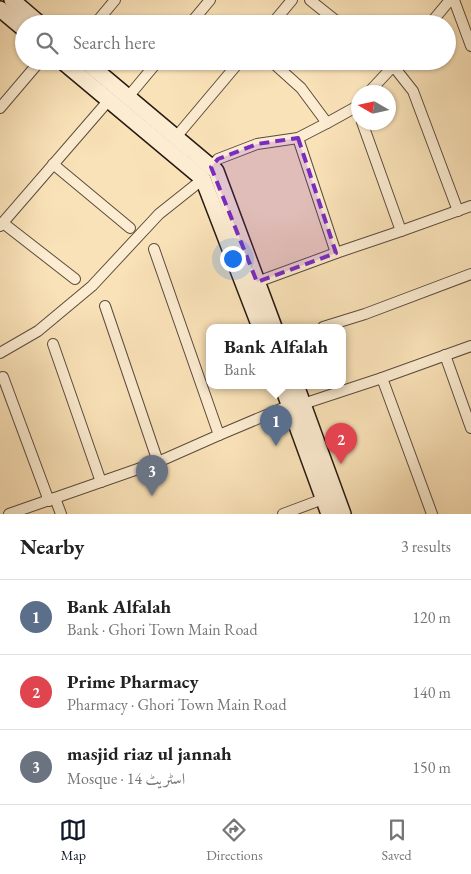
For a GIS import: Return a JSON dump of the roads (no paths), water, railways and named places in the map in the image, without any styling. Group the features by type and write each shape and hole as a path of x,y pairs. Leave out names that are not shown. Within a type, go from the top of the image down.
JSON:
{"street":[{"path":"102,15 115,0"},
{"path":"198,15 210,0"},
{"path":"280,15 292,0"},
{"path":"310,0 329,15"},
{"path":"438,15 452,0 471,46"},
{"path":"14,1 30,15"},
{"path":"0,9 15,22"},
{"path":"0,108 32,70"},
{"path":"73,70 109,100 207,173 216,171 273,324"},
{"path":"96,70 176,137 207,173 259,324"},
{"path":"128,97 150,70"},
{"path":"176,137 232,70"},
{"path":"281,70 301,88 327,123"},
{"path":"375,85 387,70"},
{"path":"398,70 413,91 458,211"},
{"path":"75,279 1,225 109,100"},
{"path":"0,353 38,331 92,286 159,214 207,173 218,158 257,144 298,138 351,111"},
{"path":"365,130 401,231"},
{"path":"298,138 336,253"},
{"path":"53,164 130,228"},
{"path":"257,282 471,206"},
{"path":"154,249 219,435"},
{"path":"332,324 365,314 471,274"},
{"path":"105,306 158,462"},
{"path":"53,344 101,482"},
{"path":"9,514 158,462 219,435 297,405 382,378 471,346"},
{"path":"445,355 471,428"},
{"path":"4,377 52,499 61,514"},
{"path":"382,378 432,514"},
{"path":"285,389 297,405 343,514"},
{"path":"296,389 297,405 323,499 329,514"},
{"path":"283,514 323,499"}],"place":[{"name":"Bank Alfalah","path":"276,446"},
{"name":"Prime Pharmacy","path":"341,464"},
{"name":"masjid riaz ul jannah","path":"152,496"}]}
